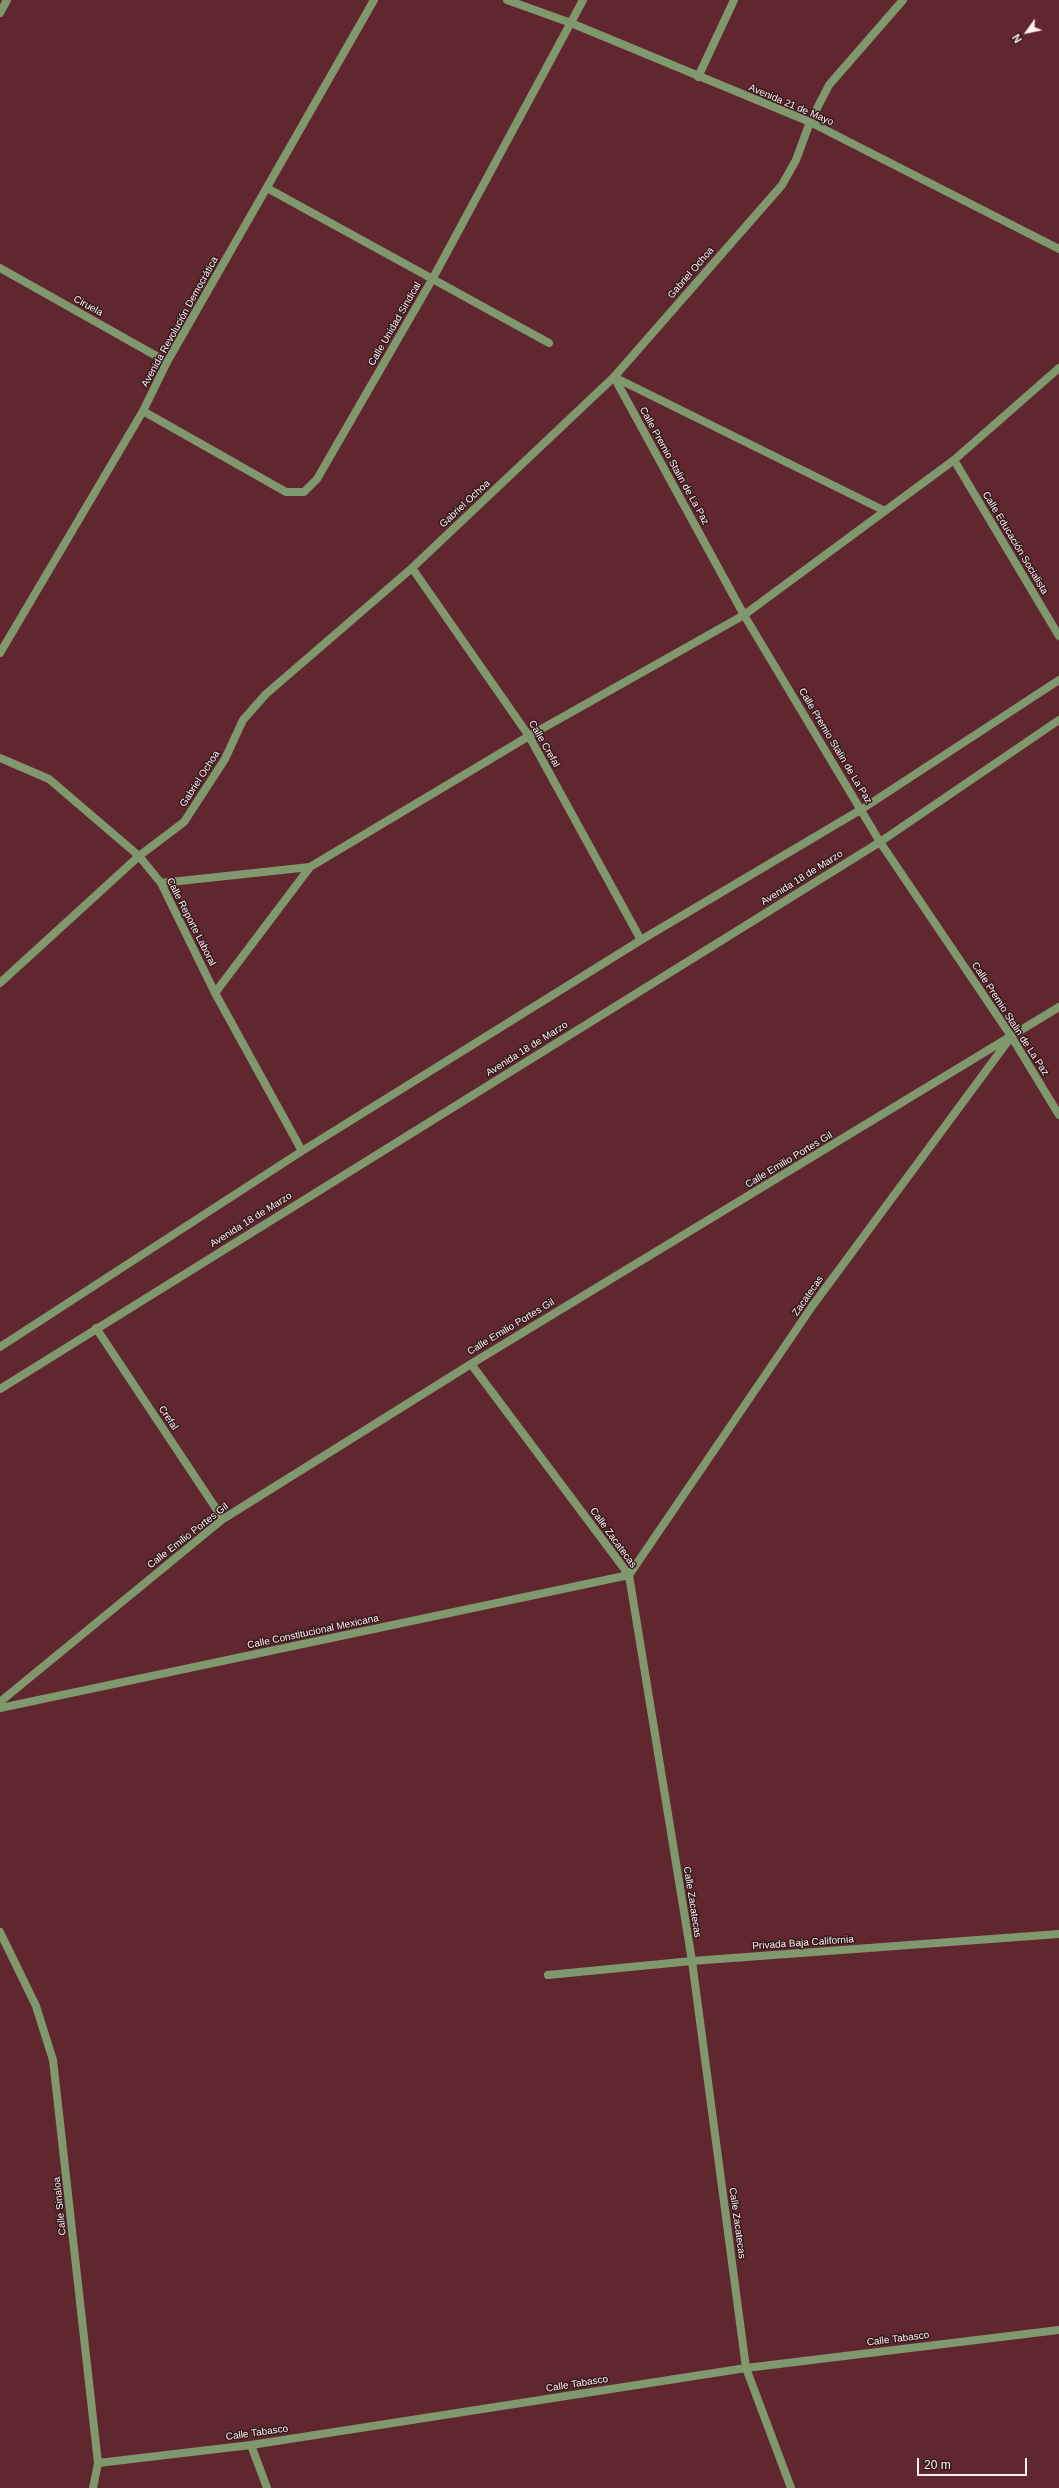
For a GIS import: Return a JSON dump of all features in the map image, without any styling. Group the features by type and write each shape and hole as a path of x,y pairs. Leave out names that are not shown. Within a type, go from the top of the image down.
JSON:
{"street":[{"path":"0,13 7,0"},
{"name":"Avenida Revolución Democrática","path":"0,653 143,411 167,362 374,0"},
{"name":"Avenida 21 de Mayo","path":"507,0 571,23 698,77 810,122 1059,249"},
{"name":"Calle Unidad Sindical","path":"143,411 286,492 304,492 317,479 433,278 583,0"},
{"path":"698,77 734,0"},
{"name":"Gabriel Ochoa","path":"0,983 139,856 184,822 225,759 243,720 257,704 412,568 614,377 782,185 796,160 810,122 829,85 903,0"},
{"path":"267,188 549,343"},
{"name":"Ciruela","path":"0,268 167,362"},
{"path":"215,993 310,867 529,736 744,615 954,460 1059,368"},
{"path":"614,377 885,511"},
{"name":"Calle Premio Stalin de La Paz","path":"614,377 744,615 862,809 880,842 1011,1036 1059,1115"},
{"name":"Calle Educación Socialista","path":"954,460 1059,636"},
{"name":"Calle Crefal","path":"412,568 529,736 641,940"},
{"path":"0,1348 302,1151 641,940 862,809 1059,680"},
{"name":"Avenida 18 de Marzo","path":"0,1389 880,842 1059,720"},
{"name":"Calle Reporte Laboral","path":"0,758 49,780 139,856 161,883 215,993 302,1151"},
{"path":"161,883 310,867"},
{"name":"Calle Emilio Portes Gil","path":"0,1702 223,1519 471,1364 1059,1007"},
{"name":"Zacatecas","path":"629,1575 813,1305 1011,1036"},
{"name":"Crefal","path":"96,1328 223,1519"},
{"name":"Calle Zacatecas","path":"471,1364 629,1575 692,1961 746,2368 791,2488"},
{"name":"Calle Constitucional Mexicana","path":"0,1708 629,1575"},
{"name":"Calle Sinaloa","path":"0,1932 36,2006 54,2060 98,2463 93,2488"},
{"name":"Privada Baja California","path":"548,1975 692,1961 1059,1934"},
{"name":"Calle Tabasco","path":"98,2463 251,2444 746,2368 1059,2330"},
{"path":"251,2444 267,2488"}]}
